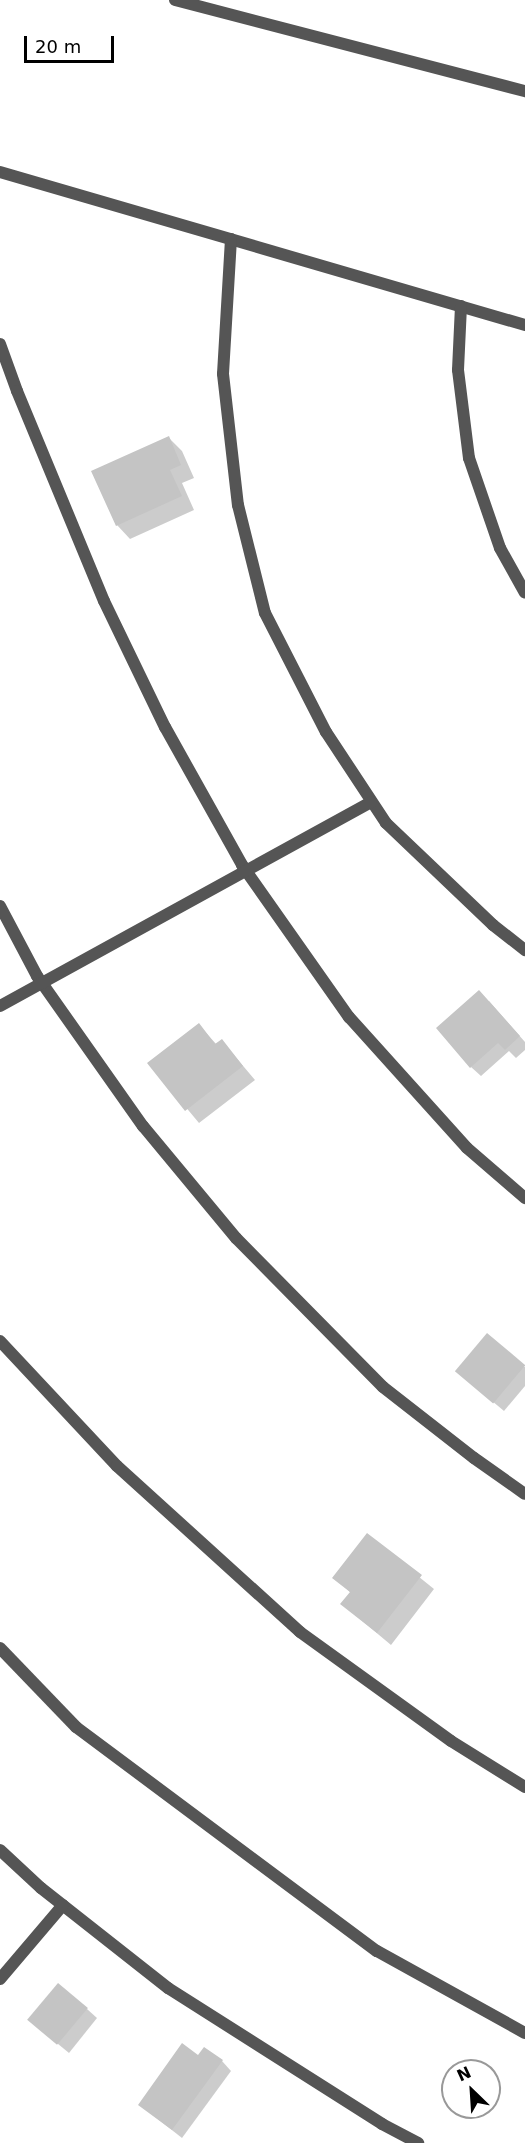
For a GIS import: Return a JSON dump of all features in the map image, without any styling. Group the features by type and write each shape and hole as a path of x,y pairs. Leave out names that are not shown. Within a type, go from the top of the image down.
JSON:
{"street":[{"path":"175,0 525,92"},
{"path":"0,172 525,325"},
{"path":"231,239 223,374 238,505 265,613 326,732 386,824 493,925 525,950"},
{"path":"461,306 458,370 469,458 500,548 525,593"},
{"path":"0,344 17,391 104,601 165,727 246,870 349,1017 467,1148 525,1198"},
{"path":"0,1006 371,802"},
{"path":"0,906 41,983 143,1126 236,1238 383,1387 474,1458 525,1494"},
{"path":"0,1341 117,1466 300,1632 451,1741 525,1787"},
{"path":"0,1648 76,1727 377,1952 525,2033"},
{"path":"0,1850 63,1905 168,1988 382,2124 418,2143"},
{"path":"0,1979 63,1905"}],"building":[{"path":"169,436 181,465 170,470 182,496 116,526 91,471"},
{"path":"479,990 520,1036 505,1050 498,1043 470,1068 436,1028"},
{"path":"199,1023 215,1044 222,1039 243,1066 185,1111 147,1063"},
{"path":"487,1333 525,1365 493,1403 455,1371"},
{"path":"367,1533 422,1575 377,1633 340,1604 350,1592 332,1578"},
{"path":"58,1983 88,2008 57,2045 27,2020"},
{"path":"182,2043 198,2055 204,2047 223,2060 172,2130 138,2105"}]}
